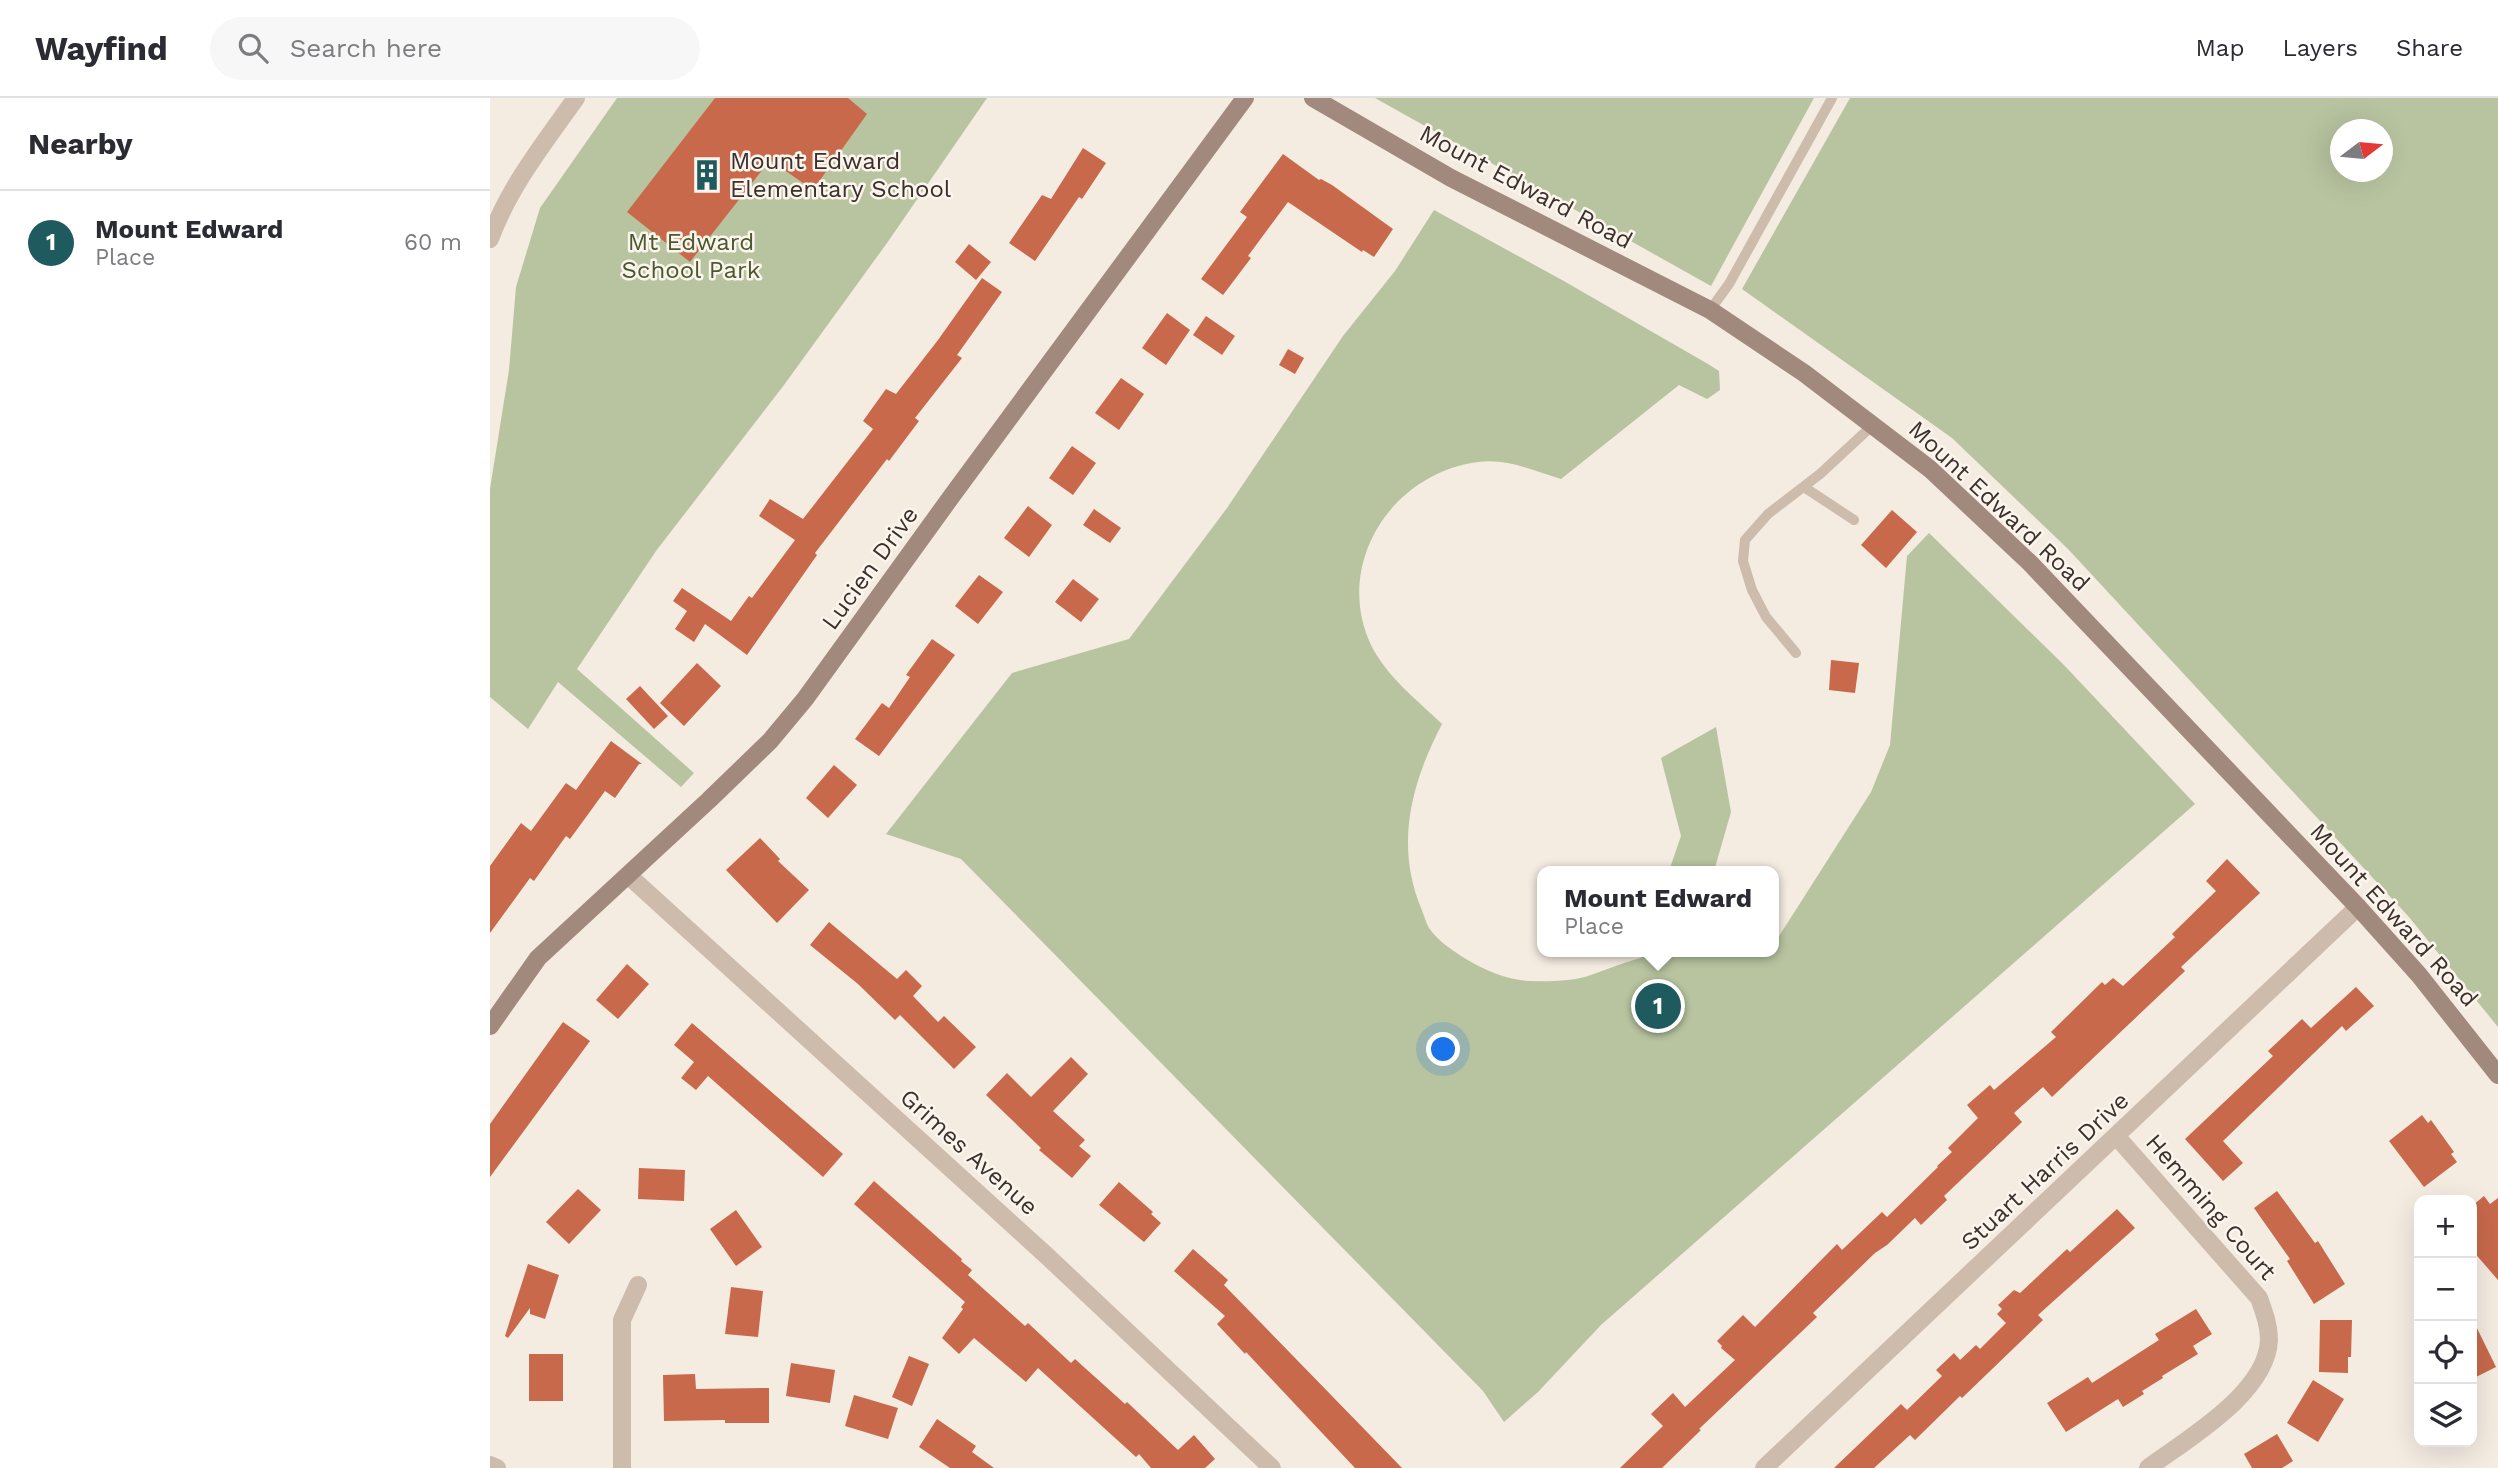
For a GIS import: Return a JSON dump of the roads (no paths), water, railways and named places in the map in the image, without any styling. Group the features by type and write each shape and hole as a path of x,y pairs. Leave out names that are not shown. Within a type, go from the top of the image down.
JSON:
{"street":[{"path":"490,239 499,214 521,177 576,98"},
{"name":"Lucien Drive","path":"490,1026 538,958 629,876 769,741 806,699 1245,98"},
{"name":"Mount Edward Road","path":"1313,98 1451,178 1710,310 1804,373 1930,469 2030,563 2358,907 2419,975 2498,1074"},
{"name":"Grimes Avenue","path":"629,876 1047,1255 1272,1468"},
{"name":"Stuart Harris Drive","path":"1764,1468 2358,907"},
{"name":"Hemming Court","path":"2117,1137 2259,1298 2268,1321 2269,1343 2255,1381 2239,1399 2148,1468"},
{"path":"622,1468 622,1320 638,1285"},
{"path":"490,1465 497,1468"}],"lane":[{"path":"1710,310 1729,284 1832,98"},
{"path":"1796,653 1766,617 1752,590 1743,561 1745,540 1768,514 1804,487 1874,424"},
{"path":"1804,487 1854,520"}],"place":[{"name":"Mount Edward Elementary School","path":"707,175"},
{"name":"Mount Edward","path":"1658,1006"}],"park label":[{"name":"Mt Edward School Park","path":"691,256"}]}
